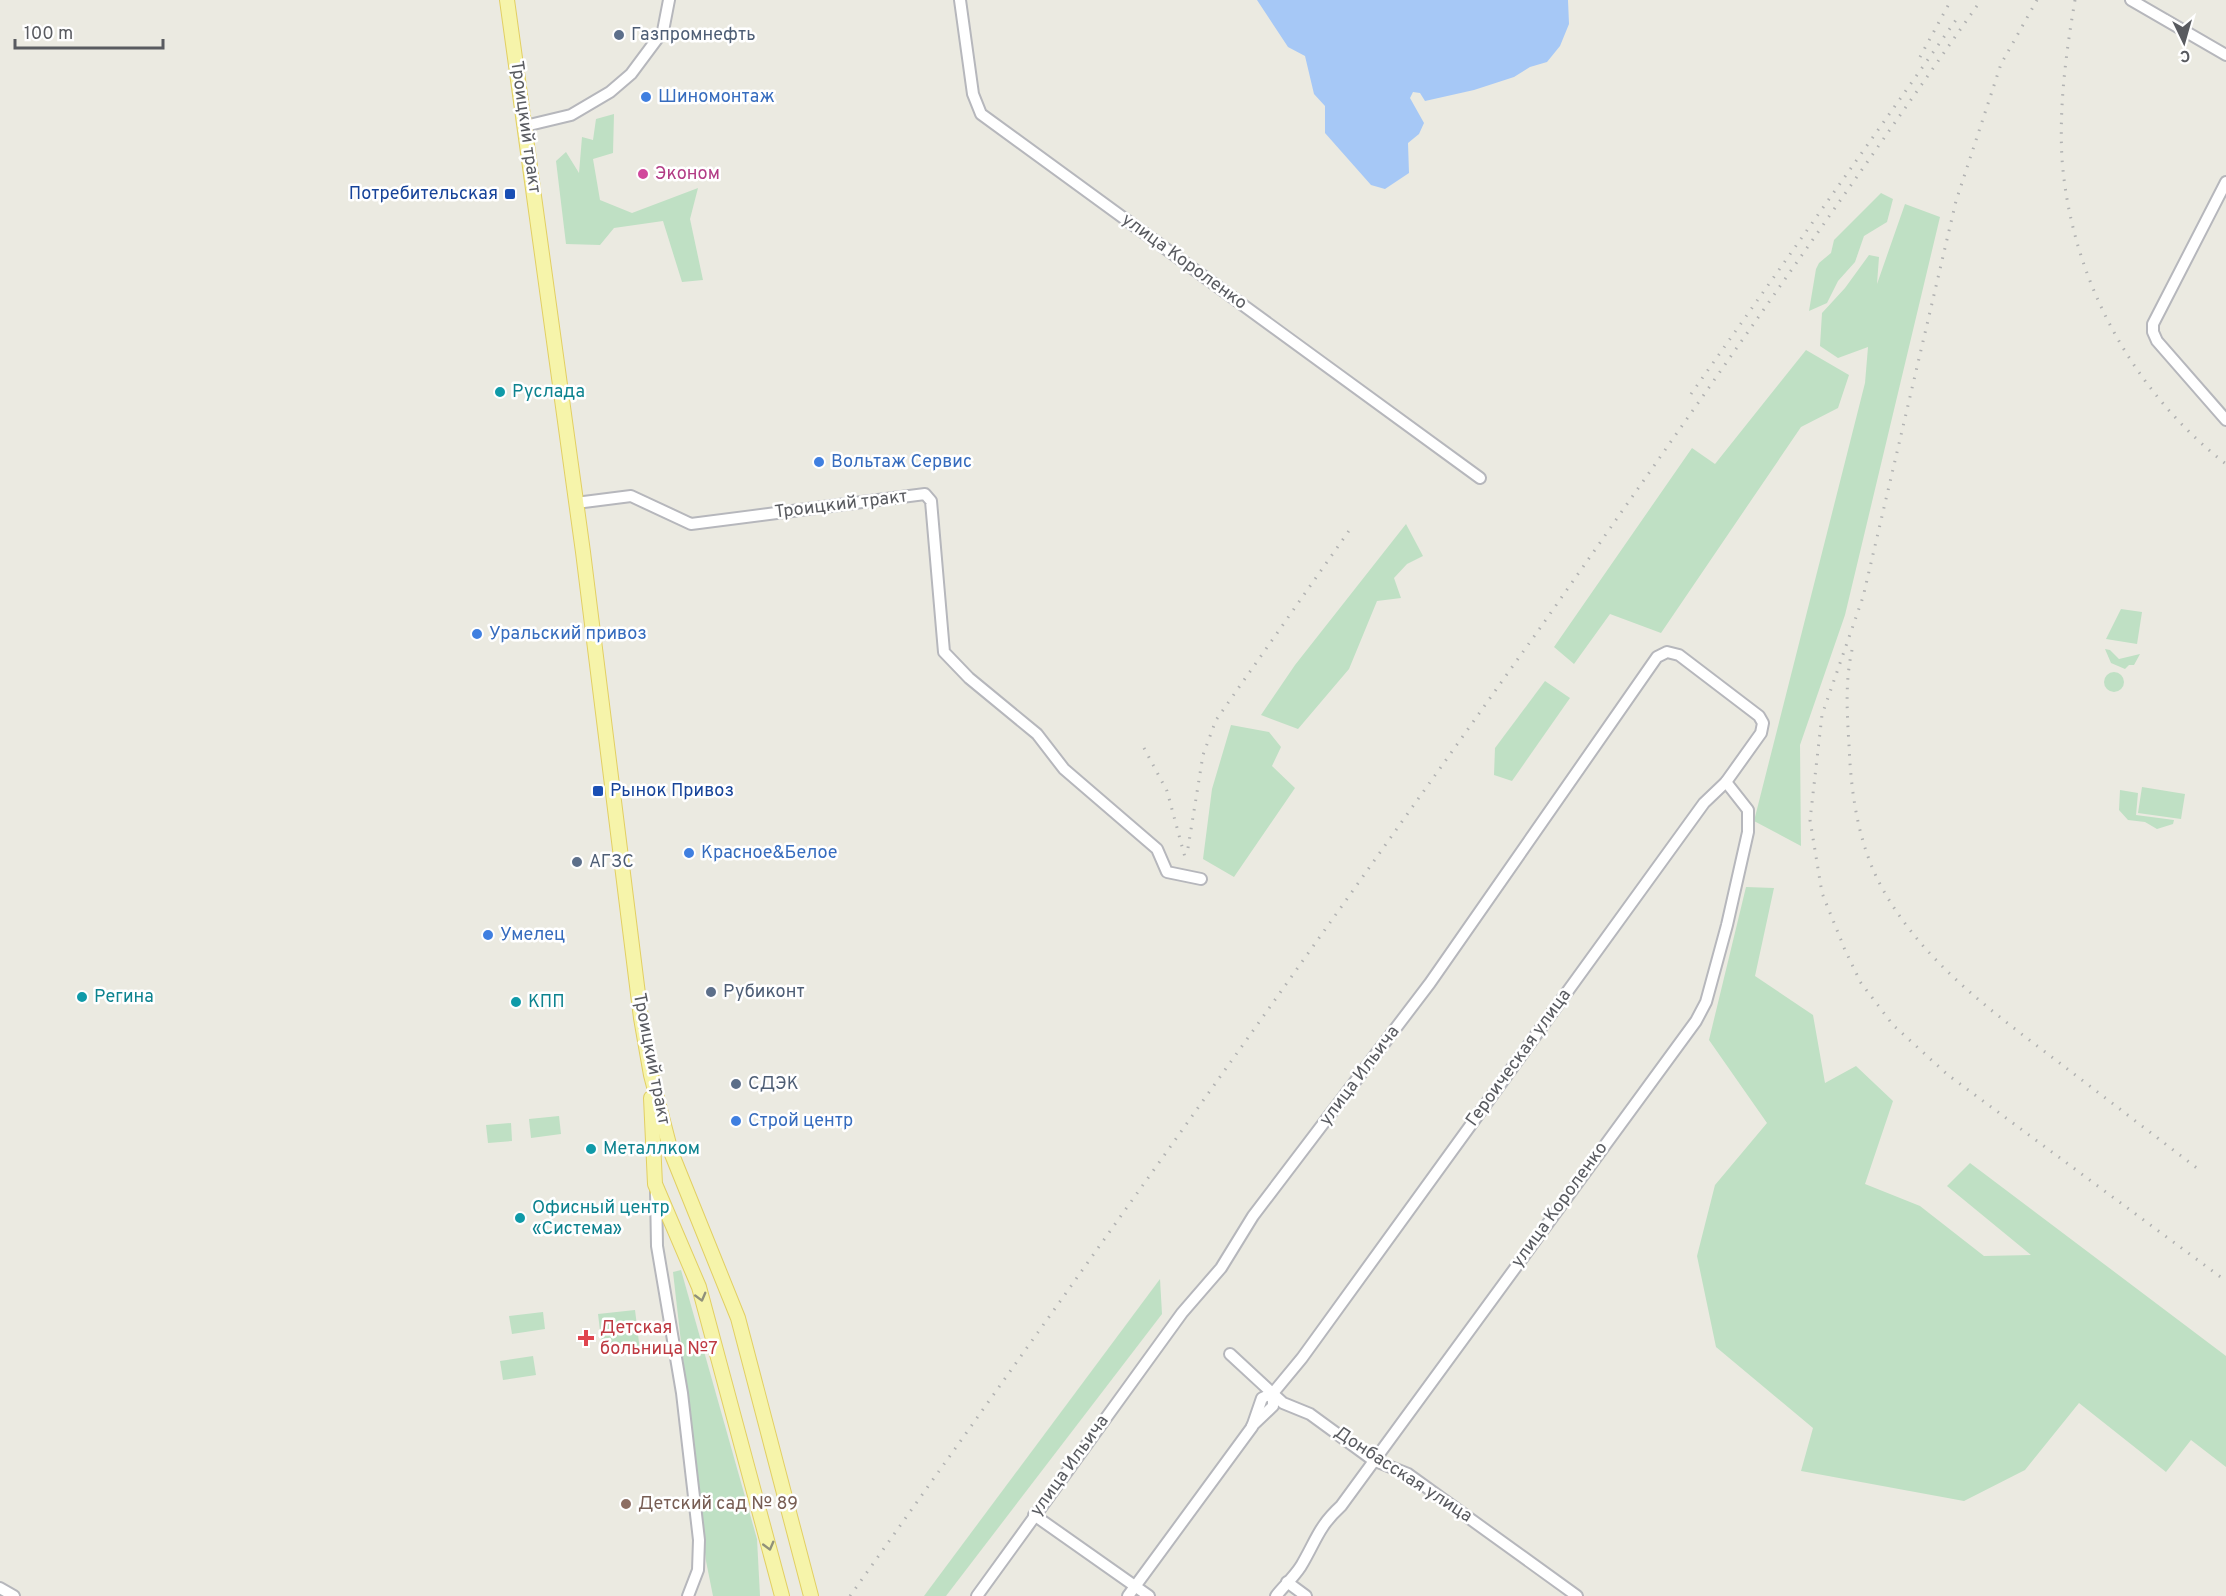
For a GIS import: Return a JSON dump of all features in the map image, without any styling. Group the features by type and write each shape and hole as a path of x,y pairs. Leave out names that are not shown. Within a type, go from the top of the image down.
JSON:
{"main road":[{"name":"Троицкий тракт","path":"507,0 576,503 639,1008 651,1075 671,1152 738,1318 811,1596"},
{"path":"651,1075 652,1157 655,1184 699,1287 782,1596"}],"street":[{"path":"525,126 571,115 610,92 631,74 663,31 669,0"},
{"name":"улица Короленко","path":"960,0 973,94 981,114 1480,478"},
{"path":"2131,1 2226,55"},
{"path":"2226,182 2153,324 2153,332 2157,341 2226,420"},
{"name":"Троицкий тракт","path":"576,503 632,496 691,524 925,494 931,501 944,652 969,678 1037,734 1064,769 1157,849 1167,872 1201,879"},
{"name":"улица Ильича","path":"976,1596 1182,1314 1221,1268 1253,1216 1430,982 1658,657 1667,652 1678,655 1759,716 1762,723"},
{"name":"Героическая улица","path":"1128,1596 1252,1427 1262,1398 1273,1393 1302,1358 1436,1172 1484,1111 1704,803 1726,782 1761,733 1762,723"},
{"name":"улица Короленко","path":"1276,1596 1299,1569 1320,1528 1341,1506 1620,1122 1681,1043 1701,1011 1727,925 1750,819 1748,810 1739,795 1726,782"},
{"path":"655,1184 657,1246 682,1393 699,1539 698,1570 688,1596"},
{"path":"657,1246 662,1240 670,1237 681,1242"},
{"name":"Донбасская улица","path":"1230,1354 1283,1402 1318,1419 1373,1460 1408,1474 1577,1596"},
{"path":"1034,1515 1149,1596"},
{"path":"1287,1582 1306,1596"},
{"path":"0,1588 14,1596"}],"green space":[{"path":"614,114 613,153 593,159 600,200 632,213 698,188 690,219 703,280 682,282 663,221 614,228 600,245 566,244 556,161 566,152 579,173 582,137 593,140 596,119"},
{"path":"1881,193 1893,199 1887,222 1864,236 1855,262 1838,281 1827,303 1809,311 1819,263 1831,253 1834,240"},
{"path":"1905,204 1940,217 1845,615 1800,745 1801,846 1754,821 1865,383 1868,347 1838,358 1820,346 1822,313 1845,288 1869,255 1879,257 1877,284"},
{"path":"1806,350 1849,375 1838,408 1801,427 1661,633 1610,614 1574,664 1554,647 1692,448 1715,464"},
{"path":"1406,524 1423,556 1407,564 1394,578 1401,598 1377,601 1349,669 1298,729 1261,715 1295,665"},
{"path":"2121,609 2142,612 2137,644 2106,639"},
{"path":"2105,649 2110,650 2119,659 2140,654 2134,665 2129,665 2125,669 2111,663"},
{"path":"2114,672 2121,675 2124,682 2121,689 2114,692 2107,689 2104,682 2107,675"},
{"path":"1545,681 1570,698 1512,781 1494,775 1495,748"},
{"path":"1231,725 1269,732 1281,747 1272,766 1295,788 1234,877 1203,859 1212,789"},
{"path":"2142,787 2185,794 2181,819 2138,813"},
{"path":"2120,790 2138,793 2136,815 2174,820 2173,824 2157,829 2145,822 2128,820 2119,810"},
{"path":"1746,887 1774,888 1755,976 1813,1015 1825,1083 1856,1066 1893,1101 1865,1184 1920,1206 1984,1256 2031,1255 1947,1186 1970,1163 2226,1356 2226,1467 2191,1440 2166,1472 2079,1403 2025,1470 1964,1501 1801,1471 1813,1428 1716,1347 1697,1256 1715,1185 1767,1123 1709,1040"},
{"path":"559,1116 561,1134 531,1138 529,1119"},
{"path":"511,1123 512,1141 488,1143 486,1125"},
{"path":"681,1270 757,1539 760,1596 713,1596 706,1561 673,1272"},
{"path":"1160,1279 1162,1314 946,1596 924,1596"},
{"path":"635,1310 640,1351 603,1355 598,1314"},
{"path":"543,1312 545,1329 512,1334 509,1316"},
{"path":"533,1356 536,1375 503,1380 500,1361"}],"water":[{"path":"1257,0 1568,0 1569,24 1560,46 1547,62 1530,67 1514,77 1474,90 1425,101 1420,93 1413,92 1410,98 1424,123 1419,134 1408,143 1409,173 1385,189 1371,185 1325,133 1325,106 1314,94 1305,56 1288,47"}],"railway":[{"path":"1920,57 1951,0"},
{"path":"850,1596 1545,621 1981,0"},
{"path":"2037,0 2001,64 1956,201 1863,597 1822,715 1810,820 1822,893 1845,950 1861,983 1893,1025 1948,1075 2226,1281"},
{"path":"2075,0 2064,79 2061,139 2068,203 2078,247 2093,289 2112,329 2135,367 2192,435 2226,464"},
{"path":"1691,394 1956,20"},
{"path":"1188,848 1203,755 1216,720 1353,525"},
{"path":"1852,650 1847,685 1847,709 1850,763 1857,817 1873,870 1898,913 1938,962 1985,1005 2202,1172"},
{"path":"1144,748 1167,791 1186,861"}],"place":[{"name":"Газпромнефть","path":"619,35"},
{"name":"Шиномонтаж","path":"646,97"},
{"name":"Эконом","path":"643,174"},
{"name":"Потребительская","path":"510,194"},
{"name":"Руслада","path":"500,392"},
{"name":"Вольтаж Сервис","path":"819,462"},
{"name":"Уральский привоз","path":"477,634"},
{"name":"Рынок Привоз","path":"598,791"},
{"name":"Красное&Белое","path":"689,853"},
{"name":"АГЗС","path":"577,862"},
{"name":"Умелец","path":"488,935"},
{"name":"Рубиконт","path":"711,992"},
{"name":"Регина","path":"82,997"},
{"name":"КПП","path":"516,1002"},
{"name":"СДЭК","path":"736,1084"},
{"name":"Строй центр","path":"736,1121"},
{"name":"Металлком","path":"591,1149"},
{"name":"Офисный центр «Система»","path":"520,1218"},
{"name":"Детская больница №7","path":"586,1338"},
{"name":"Детский сад № 89","path":"626,1504"}]}
